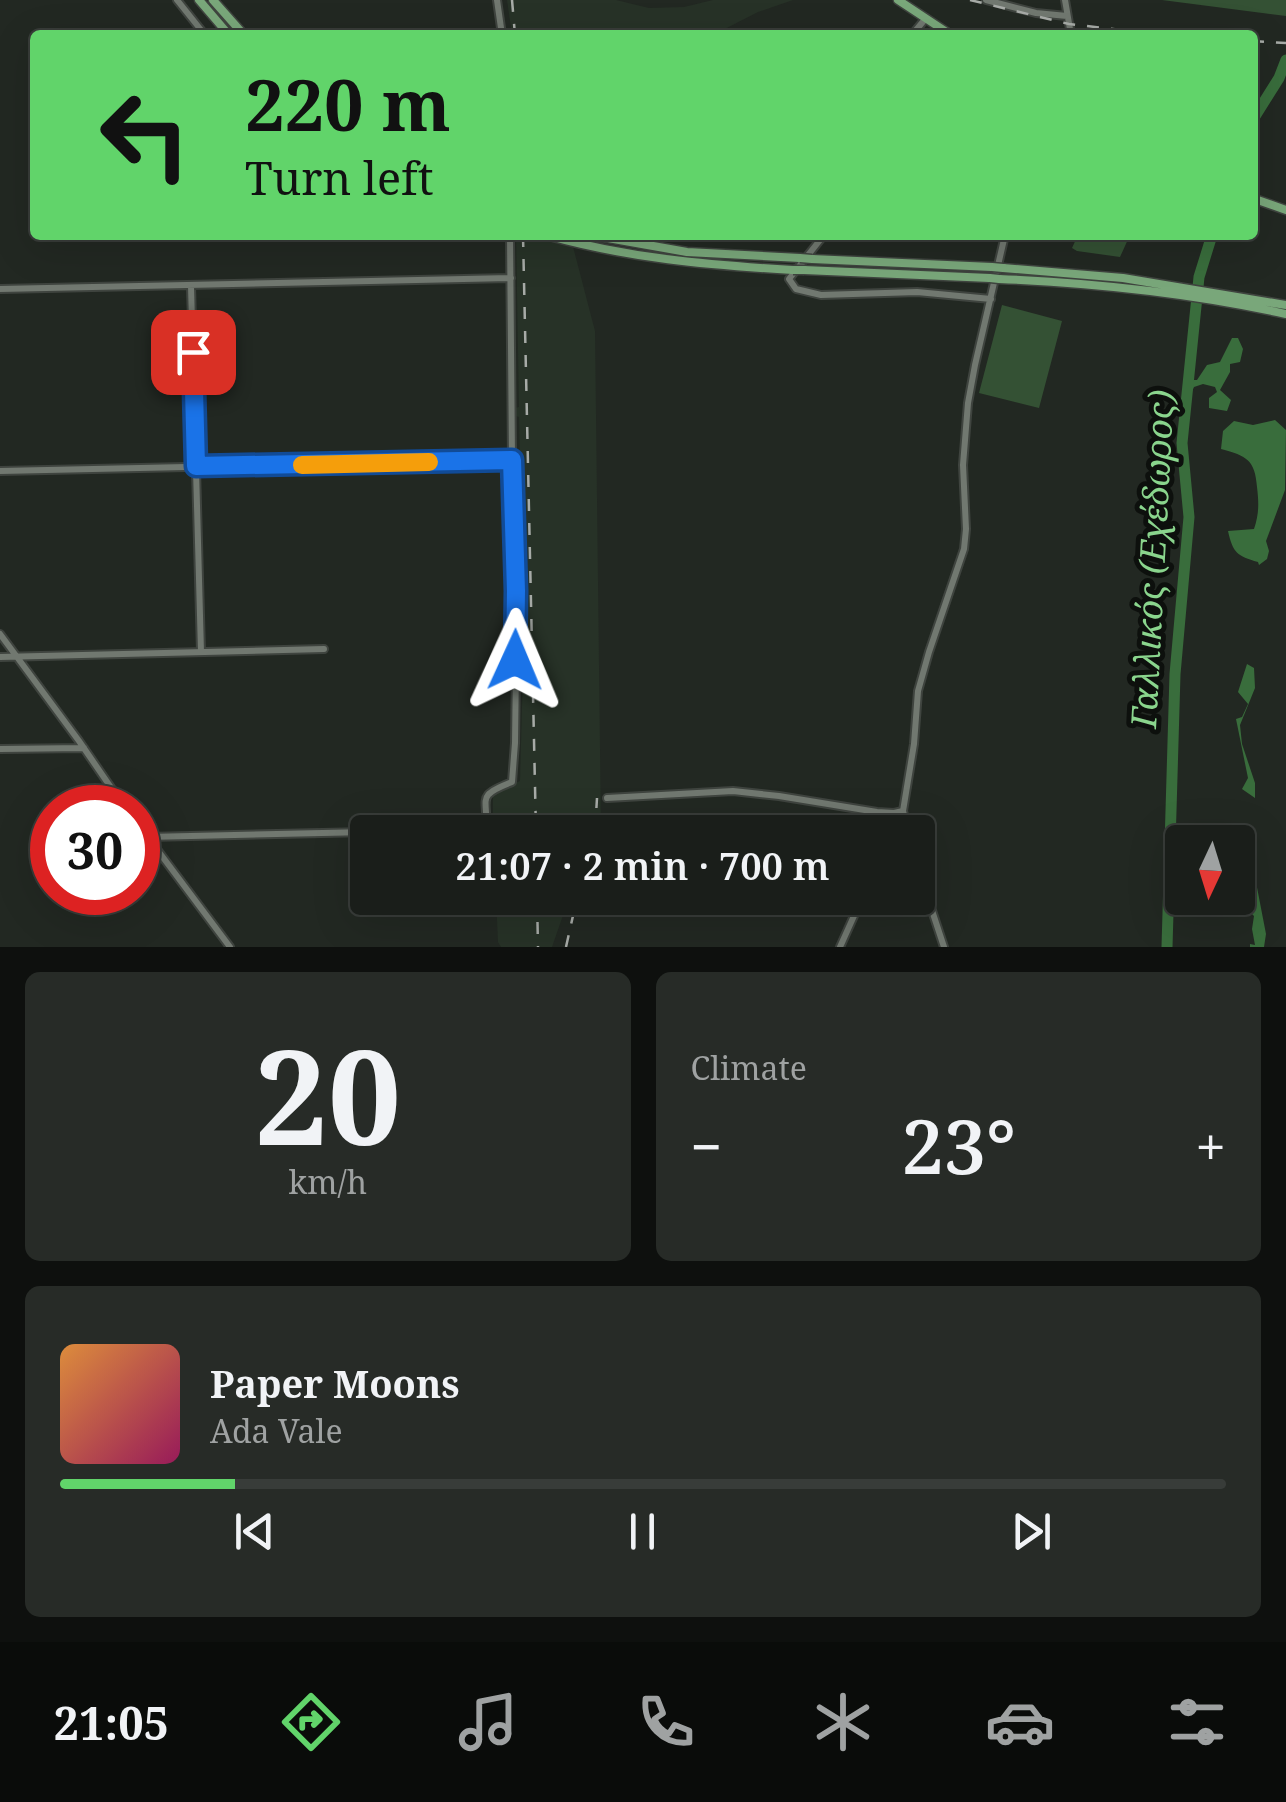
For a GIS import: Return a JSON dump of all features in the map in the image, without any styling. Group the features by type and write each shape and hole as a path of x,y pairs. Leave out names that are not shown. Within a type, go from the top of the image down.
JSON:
{"main road":[{"path":"199,0 225,30"},
{"path":"213,0 240,30"},
{"path":"898,0 944,30"},
{"path":"1258,200 1286,210"},
{"path":"562,240 660,260 793,270 1122,282 1286,314"},
{"path":"619,240 687,252 998,267 1286,305"}],"street":[{"path":"177,0 201,30"},
{"path":"497,0 501,30"},
{"path":"986,0 1036,13 1067,16"},
{"path":"1065,0 1070,30"},
{"path":"916,30 926,18"},
{"path":"485,815 488,792 512,782 514,762 516,591 510,240"},
{"path":"820,240 789,279 796,289 821,295 917,292 991,299"},
{"path":"900,815 924,669 964,549 965,434 975,364 1004,240"},
{"path":"0,290 510,278"},
{"path":"191,286 201,652"},
{"path":"0,471 512,460"},
{"path":"0,634 109,785"},
{"path":"0,658 324,649"},
{"path":"0,749 84,748"},
{"path":"607,798 734,791 878,812 903,810"},
{"path":"903,810 904,815"},
{"path":"160,837 350,832"},
{"path":"160,854 230,947"},
{"path":"840,947 854,915"},
{"path":"933,915 944,947"}],"shaded area":[{"path":"507,0 616,0 649,8 684,7 713,0 793,0 723,30 511,30"},
{"path":"1162,0 1286,0 1286,16"},
{"path":"516,240 571,240 595,331 601,815 493,815 493,792 520,781 524,632 519,417 515,408 519,407"},
{"path":"1076,240 1128,240 1120,257 1072,248"},
{"path":"1002,305 1062,321 1039,408 979,393"},
{"path":"1232,338 1238,338 1243,349 1240,362 1230,364 1220,390 1231,400 1227,411 1209,408 1209,398 1217,392 1215,387 1203,384 1194,387 1186,403 1192,380 1197,380 1207,365 1220,362"},
{"path":"1275,420 1286,430 1285,490 1266,541 1267,559 1259,565 1237,552 1228,531 1254,529 1258,504 1254,471 1243,457 1221,449 1223,431 1234,421 1253,425"},
{"path":"1247,664 1254,668 1255,688 1240,725 1255,783 1255,798 1242,789 1248,778 1236,719 1242,717 1248,704 1238,692"},
{"path":"1255,877 1266,934 1264,947 1250,947 1255,945"},
{"path":"497,915 563,915 552,947 501,947"}],"waterway":[{"name":"Γαλλικός (Εχέδωρος)","path":"1258,111 1286,60"},
{"name":"Γαλλικός (Εχέδωρος)","path":"1167,947 1175,674 1189,517 1182,443 1199,277 1210,240"}],"railway":[{"path":"512,0 515,30"},
{"path":"970,0 1069,24 1121,30"},
{"path":"1258,41 1286,43"},
{"path":"523,240 536,815"},
{"path":"596,815 597,798"},
{"path":"537,915 538,947"},
{"path":"566,947 573,915"}],"slow traffic":[{"path":"302,465 429,462"}],"route":[{"path":"193,352 196,466 512,460 515,660"}]}
